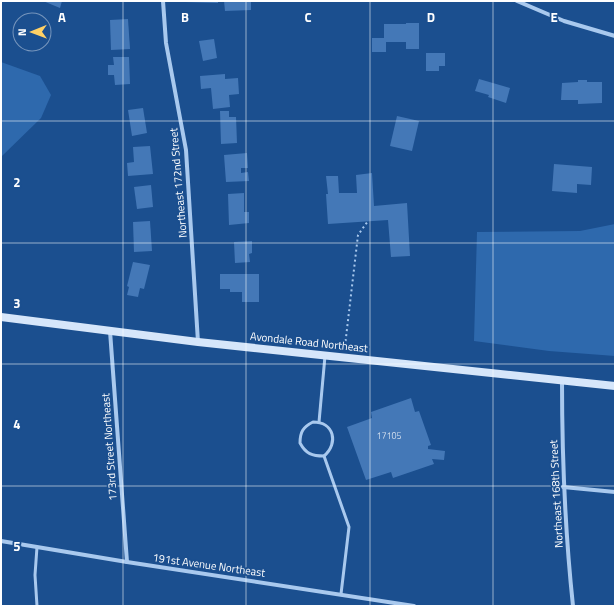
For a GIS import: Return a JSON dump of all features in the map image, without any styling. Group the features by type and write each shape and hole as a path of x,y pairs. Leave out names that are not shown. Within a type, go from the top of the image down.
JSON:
{"main road":[{"name":"Avondale Road Northeast","path":"1,317 198,342 325,354 615,386"}],"street":[{"name":"Northeast 172nd Street","path":"163,1 166,44 186,150 198,342"},
{"path":"517,1 564,21 615,36"},
{"name":"173rd Street Northeast","path":"110,331 127,562"},
{"name":"Northeast 168th Street","path":"562,381 567,550 573,606"},
{"path":"564,487 615,492"},
{"name":"191st Avenue Northeast","path":"1,541 414,606"}],"lane":[{"path":"319,422 325,354"},
{"path":"313,422 319,422 326,425 333,435 333,444 324,456 312,456 307,453 300,443 300,435 306,426 313,422"},
{"path":"324,456 349,527 341,594"},
{"path":"37,547 37,606"}],"path":[{"path":"345,346 358,235 368,221"}],"shaded area":[{"path":"1,62 40,76 51,95 41,118 1,157"},
{"path":"615,224 615,356 549,351 474,341 477,232 580,231"}],"building":[{"path":"43,1 62,1 60,8"},
{"path":"218,1 218,3 185,2"},
{"path":"224,1 251,1 251,10 225,11"},
{"path":"128,19 130,49 111,50 110,20"},
{"path":"419,23 419,49 406,49 406,42 386,42 386,52 372,52 372,38 384,38 384,24"},
{"path":"214,39 217,58 203,61 199,41"},
{"path":"426,53 445,53 445,66 439,66 439,71 426,71"},
{"path":"113,57 129,57 130,84 115,85 114,75 108,75 108,65 114,65"},
{"path":"225,74 225,79 238,78 239,94 229,95 230,107 213,109 211,88 201,89 200,76"},
{"path":"479,79 510,88 506,103 488,97 489,95 475,91"},
{"path":"578,80 587,80 587,82 602,82 602,103 578,104 578,100 561,100 562,83 578,82"},
{"path":"143,108 147,133 132,136 128,110"},
{"path":"220,111 229,111 229,117 236,117 237,143 221,144"},
{"path":"397,116 419,121 412,151 390,146"},
{"path":"150,146 153,174 128,176 127,163 134,162 133,147"},
{"path":"247,153 248,168 241,168 241,173 248,172 249,181 226,182 224,155"},
{"path":"554,164 592,167 591,185 577,184 577,193 552,191"},
{"path":"372,173 374,206 407,203 410,256 391,257 388,220 328,224 326,194 328,194 326,176 338,176 339,193 357,193 356,175"},
{"path":"151,185 153,207 137,209 134,187"},
{"path":"244,193 244,212 249,212 249,223 229,225 228,194"},
{"path":"150,221 152,251 134,252 133,222"},
{"path":"252,241 252,253 249,254 250,262 235,263 234,242"},
{"path":"133,262 150,265 144,289 140,288 138,297 127,295 129,287 127,286"},
{"path":"220,274 259,274 259,302 242,302 242,292 230,292 230,289 220,289"},
{"path":"411,398 415,412 419,411 431,445 428,446 428,449 445,451 444,460 432,459 434,464 393,478 391,472 366,480 347,427 372,418 371,412"}]}
